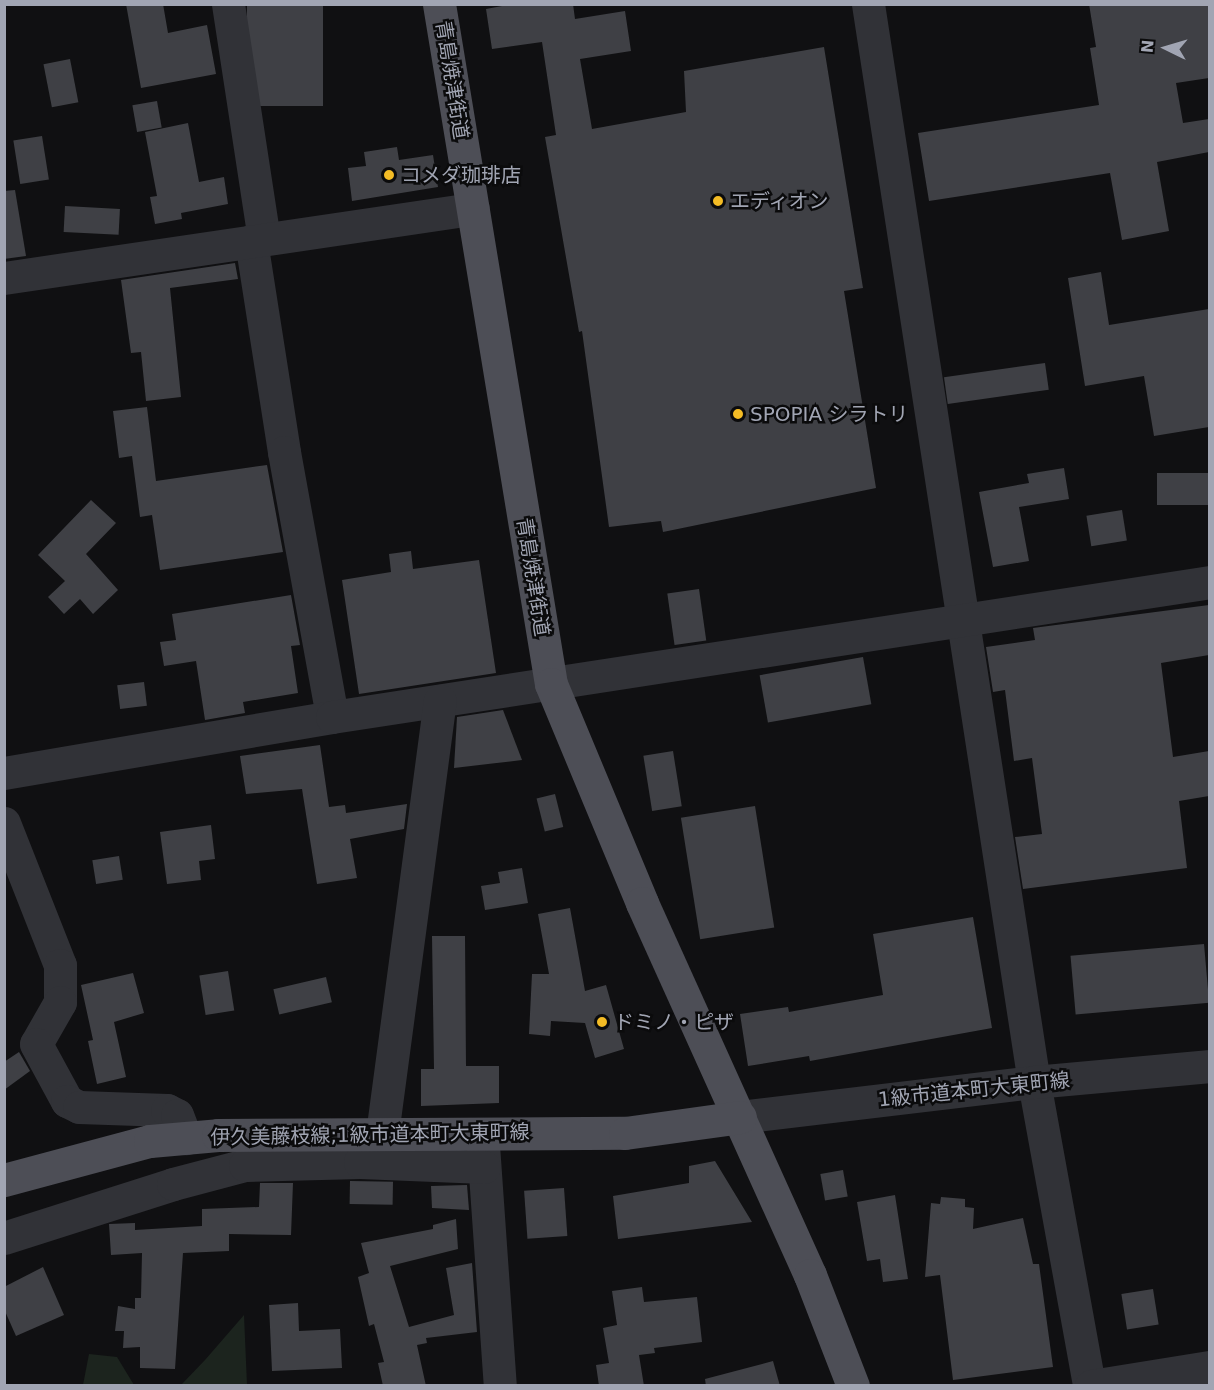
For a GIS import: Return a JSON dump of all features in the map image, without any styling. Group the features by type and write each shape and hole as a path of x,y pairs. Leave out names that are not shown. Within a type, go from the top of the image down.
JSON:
{"main road":[{"name":"青島焼津街道","path":"439,4 551,684 642,903 810,1275 853,1386"},
{"name":"伊久美藤枝線;1級市道本町大東町線","path":"5,1180 150,1140 382,1134 625,1133 740,1117"}],"street":[{"path":"228,4 284,452 332,717"},
{"path":"868,4 961,620 1034,1082 1090,1386 1209,1367"},
{"path":"4,278 473,209"},
{"path":"4,773 332,717 1209,582"},
{"path":"382,1134 440,701"},
{"path":"4,823 60,965 60,1002 36,1044 67,1101 79,1107 167,1110 177,1115 186,1138"},
{"name":"1級市道本町大東町線","path":"740,1117 1034,1082 1209,1066"},
{"path":"483,1133 500,1386"},
{"path":"4,1238 173,1184 245,1166 360,1162 484,1167"}],"shaded area":[{"path":"244,1315 247,1385 181,1385 205,1360"},
{"path":"89,1354 117,1357 134,1385 83,1385"}],"building":[{"path":"126,4 163,4 168,33 207,25 216,74 141,88"},
{"path":"247,4 323,4 323,106 247,106"},
{"path":"512,4 573,4 575,19 625,11 631,51 580,59 592,129 686,112 684,71 824,47 863,288 844,291 876,488 663,532 661,521 609,527 582,331 579,332 545,137 556,135 542,42 492,49 486,9"},
{"path":"1089,4 1209,4 1209,78 1176,83 1183,123 1209,119 1209,152 1157,162 1169,231 1122,240 1110,173 929,201 918,133 1099,105 1090,48 1096,47"},
{"path":"70,59 78,102 52,107 43,64"},
{"path":"157,101 162,128 137,132 132,105"},
{"path":"188,123 199,182 224,177 228,204 181,213 182,219 155,224 150,197 157,196 145,132"},
{"path":"42,136 49,179 20,184 13,141"},
{"path":"397,147 399,160 433,155 438,187 352,201 348,168 366,166 364,152"},
{"path":"15,190 26,256 4,259 4,191"},
{"path":"65,206 120,209 119,235 64,232"},
{"path":"235,263 238,279 170,288 181,397 146,401 141,352 131,353 121,280"},
{"path":"1101,272 1109,325 1209,309 1209,427 1154,436 1144,376 1085,386 1068,278"},
{"path":"1045,363 1049,390 948,404 944,377"},
{"path":"147,407 156,481 267,465 283,552 160,570 152,515 140,517 132,456 119,458 113,411"},
{"path":"1064,468 1069,499 1019,507 1029,561 993,567 979,492 1029,483 1027,474"},
{"path":"1157,473 1209,473 1209,505 1157,505"},
{"path":"91,500 116,523 86,554 118,590 93,614 80,599 64,614 48,597 65,581 38,555"},
{"path":"1122,510 1127,541 1091,546 1086,516"},
{"path":"411,551 413,569 479,560 496,673 359,694 342,580 391,572 389,554"},
{"path":"699,589 706,640 675,645 667,593"},
{"path":"291,595 300,645 291,646 298,693 243,702 245,713 205,720 196,661 164,666 160,642 176,640 172,614"},
{"path":"1209,605 1209,655 1161,663 1173,757 1209,751 1209,796 1179,801 1187,868 1023,889 1015,837 1042,834 1032,758 1014,761 1005,690 993,692 986,647 1035,640 1033,628"},
{"path":"863,657 871,704 768,723 760,675"},
{"path":"144,682 147,706 120,709 117,685"},
{"path":"503,710 522,760 454,768 457,717"},
{"path":"320,745 329,807 345,805 346,813 407,804 404,829 350,839 357,878 317,884 302,789 246,794 240,756"},
{"path":"673,751 682,806 652,811 643,756"},
{"path":"555,794 563,827 545,832 537,799"},
{"path":"755,806 774,927 700,939 681,818"},
{"path":"211,825 215,859 199,861 201,880 167,884 160,832"},
{"path":"119,856 123,880 96,884 92,860"},
{"path":"522,868 528,903 485,910 481,886 500,883 498,872"},
{"path":"570,908 585,991 606,985 624,1049 595,1058 585,1023 551,1021 550,1036 529,1034 532,974 549,974 538,914"},
{"path":"973,917 992,1028 810,1061 809,1056 748,1066 740,1014 788,1007 789,1012 883,995 873,934"},
{"path":"432,936 465,936 466,1066 499,1066 499,1103 421,1106 421,1069 434,1069"},
{"path":"1204,944 1209,1003 1076,1014 1071,956"},
{"path":"228,971 234,1011 206,1015 199,976"},
{"path":"133,973 144,1013 114,1022 126,1077 97,1084 88,1041 93,1040 81,985"},
{"path":"326,977 332,1002 279,1014 273,989"},
{"path":"19,1052 30,1071 4,1090 4,1062"},
{"path":"715,1161 752,1222 618,1239 613,1196 689,1183 689,1166"},
{"path":"843,1170 848,1197 825,1201 820,1174"},
{"path":"350,1181 393,1182 393,1205 350,1204"},
{"path":"260,1183 293,1183 291,1235 229,1234 229,1251 183,1253 175,1369 140,1368 140,1347 123,1348 124,1331 115,1331 118,1306 135,1309 135,1298 141,1298 142,1253 111,1255 109,1224 135,1223 135,1230 202,1226 202,1209 259,1207"},
{"path":"467,1185 469,1210 432,1208 431,1186"},
{"path":"564,1188 567,1236 527,1239 524,1191"},
{"path":"895,1195 908,1279 883,1282 880,1259 867,1261 857,1202"},
{"path":"941,1197 965,1199 965,1207 974,1208 973,1229 1023,1218 1033,1264 1039,1264 1053,1367 953,1380 940,1275 925,1277 931,1203 940,1204"},
{"path":"456,1219 458,1249 390,1266 409,1327 454,1315 446,1268 472,1263 477,1332 426,1338 427,1343 417,1345 426,1386 383,1386 378,1363 384,1362 374,1324 369,1326 358,1277 369,1273 361,1243 433,1229 433,1225"},
{"path":"43,1267 64,1315 16,1336 4,1309 4,1287"},
{"path":"642,1287 644,1302 697,1297 702,1342 654,1348 655,1353 639,1355 644,1386 599,1386 596,1365 609,1363 603,1328 617,1325 612,1291"},
{"path":"1153,1289 1159,1325 1127,1330 1121,1294"},
{"path":"298,1303 299,1331 340,1329 342,1368 272,1371 269,1305"},
{"path":"773,1361 780,1386 706,1386 705,1379"}],"place":[{"name":"コメダ珈琲店","path":"389,175"},
{"name":"エディオン","path":"718,201"},
{"name":"SPOPIA シラトリ","path":"738,414"},
{"name":"ドミノ・ピザ","path":"602,1022"}]}
